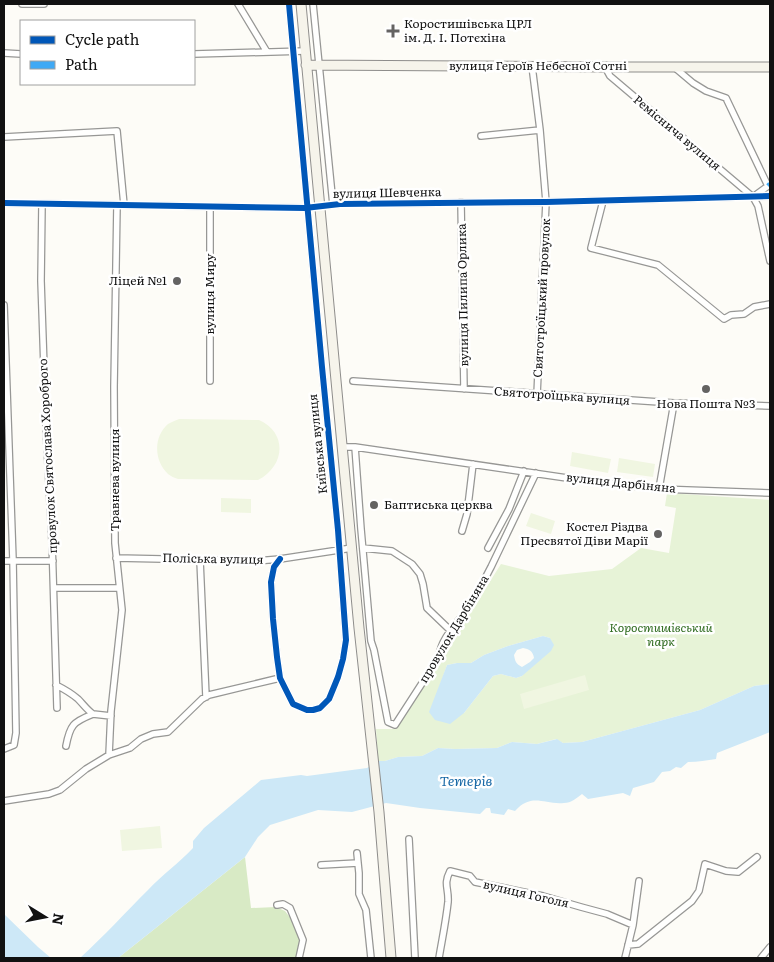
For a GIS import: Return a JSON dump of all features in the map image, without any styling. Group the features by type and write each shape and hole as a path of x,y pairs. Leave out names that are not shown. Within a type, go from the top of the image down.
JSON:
{"main road":[{"name":"Київська вулиця","path":"301,4 391,958"},
{"name":"вулиця Героїв Небесної Сотні","path":"306,65 770,66"}],"street":[{"path":"22,4 44,4"},
{"path":"238,4 267,52"},
{"name":"Київська вулиця","path":"280,678 293,704 307,710 320,708 329,699 338,677 346,640 338,530 289,4"},
{"path":"313,4 333,205"},
{"path":"195,54 305,51"},
{"path":"4,54 20,54"},
{"name":"Святотроїцький провулок","path":"532,66 546,202 537,395"},
{"name":"Реміснича вулиця","path":"605,67 610,76 753,197"},
{"path":"674,67 706,91 726,98 768,186 753,197 758,206 770,261"},
{"path":"481,136 540,130"},
{"path":"4,137 117,131 124,205"},
{"name":"вулиця Шевченка","path":"4,203 307,208 333,205 603,201 770,196"},
{"path":"603,201 591,248 658,265 724,319 731,315 744,314 754,307 770,304"},
{"name":"вулиця Пилипа Орлика","path":"461,202 464,388"},
{"name":"провулок Святослава Хороброго","path":"42,204 41,281 53,561 57,708"},
{"name":"Травнева вулиця","path":"109,755 122,610 115,534 114,387 117,205"},
{"name":"вулиця Миру","path":"210,207 210,381"},
{"path":"4,305 13,560 16,733 14,745 4,750"},
{"name":"Святотроїцька вулиця","path":"353,381 674,404 770,406"},
{"path":"659,489 674,404"},
{"name":"вулиця Дарбіняна","path":"342,447 355,447 659,489 770,493"},
{"path":"355,447 363,548 392,551 412,564 420,574 427,608 451,631"},
{"path":"462,531 467,514 474,464"},
{"path":"488,548 509,509 524,471"},
{"name":"провулок Дарбіняна","path":"363,548 371,640 388,722 395,726 439,657 439,650 479,591 536,473"},
{"name":"Поліська вулиця","path":"116,558 256,561 352,548"},
{"path":"4,801 49,794 60,790 86,769 109,755 130,748 153,734 168,732 191,709 209,695 280,678 271,582 274,566 280,559"},
{"path":"200,560 206,697"},
{"path":"4,561 53,561"},
{"path":"54,588 119,588"},
{"path":"56,685 76,697 93,714"},
{"path":"66,746 69,731 80,719 93,714 111,716"},
{"path":"409,839 415,958"},
{"path":"357,852 359,894 366,910 371,958"},
{"path":"628,945 638,944 692,901 699,891 705,864 726,871 738,872 757,857"},
{"path":"321,865 358,862"},
{"name":"вулиця Гоголя","path":"438,958 448,900 446,879 450,871 470,876 475,882 543,896 607,914 633,925"},
{"path":"625,958 633,925 639,882"},
{"path":"278,904 283,904 290,908 303,940 299,958"},
{"path":"761,958 770,947"}],"green space":[{"path":"179,419 259,420 275,433 279,441 280,450 274,467 258,480 175,478 163,469 157,449 163,429 168,424"},
{"path":"572,452 611,459 608,473 570,466"},
{"path":"619,458 655,464 653,477 617,472"},
{"name":"Коростишівський парк","path":"667,493 770,500 770,684 754,686 700,710 582,742 563,743 556,739 537,744 512,742 497,748 438,748 422,756 398,757 378,761 376,729 396,729 501,564 549,576 612,569 641,548 669,553 676,508 665,506","holes":["543,636 550,638 522,676 516,678 501,674 493,676 464,713 440,685 447,665 471,663 484,655 508,646"]},
{"path":"221,498 251,499 251,513 221,512"},
{"path":"531,513 555,521 551,534 526,526"},
{"path":"585,675 589,690 524,709 520,694"},
{"path":"160,826 162,848 122,851 120,830"},
{"path":"245,857 251,908 276,907 285,911 292,920 301,941 296,958 118,958"}],"water":[{"path":"543,636 550,638 554,645 551,651 522,676 516,678 501,674 493,676 464,713 450,724 435,720 429,712 447,665 471,663 484,655","holes":["523,648 532,652 534,658 522,667 518,665 514,655 517,650"]},
{"name":"Тетерів","path":"770,684 770,732 717,753 716,759 688,762 681,768 676,767 670,771 662,772 654,782 633,788 630,796 623,793 588,799 582,794 567,803 533,801 521,805 515,811 508,809 504,815 491,813 490,808 486,808 480,814 386,803 352,812 318,810 270,825 258,837 245,857 118,958 80,958 193,848 193,841 204,828 261,780 367,768 378,761 398,757 422,756 438,748 497,748 512,742 537,744 557,739 563,743 582,742 700,710 754,686"},
{"path":"4,914 38,947 51,958 4,958"}],"cycle path":[{"path":"280,559 274,567 271,582 280,678 293,704 307,710 313,710 320,708 329,699 338,677 346,640 338,530 289,4"},
{"path":"4,203 305,208 340,204 546,202 770,196"}],"place":[{"name":"Коростишівська ЦРЛ ім. Д. І. Потєхіна","path":"393,31"},
{"name":"Ліцей №1","path":"177,281"},
{"name":"Нова Пошта №3","path":"706,389"},
{"name":"Баптиська церква","path":"374,505"},
{"name":"Костел Різдва Пресвятої Діви Марії","path":"658,534"}]}
